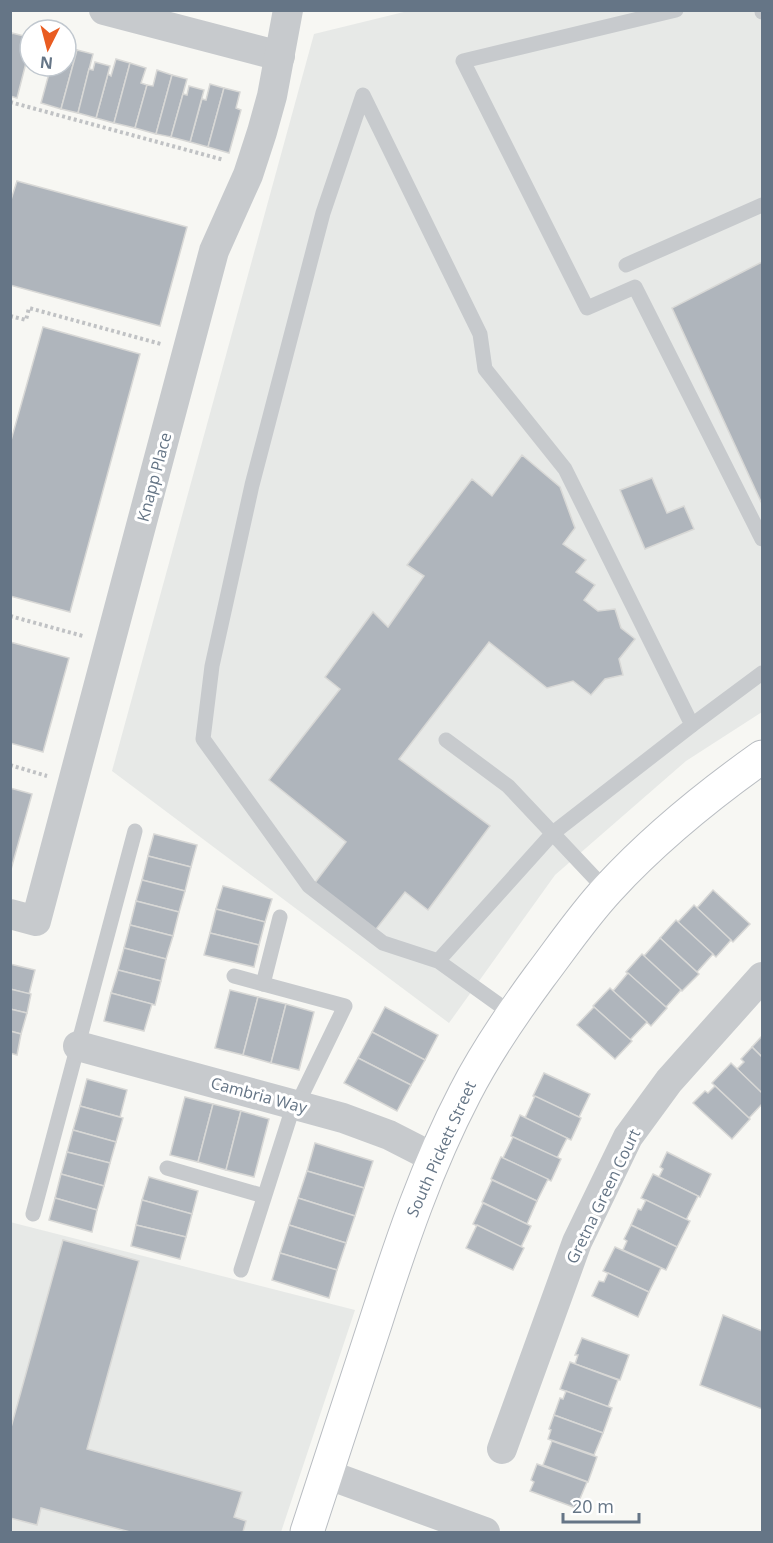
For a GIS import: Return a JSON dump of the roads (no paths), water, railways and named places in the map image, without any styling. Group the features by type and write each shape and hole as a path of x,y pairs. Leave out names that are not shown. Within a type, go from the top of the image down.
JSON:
{"main road":[{"name":"South Pickett Street","path":"307,1533 406,1229 434,1158 475,1074 512,1014 606,890 684,816 762,757"}],"street":[{"path":"104,10 280,56"},
{"name":"Knapp Place","path":"10,914 36,921 214,251 250,167 272,96 288,10"},
{"name":"Gretna Green Court","path":"502,1449 578,1242 628,1137 669,1081 762,977"},
{"name":"Cambria Way","path":"78,1046 343,1118 389,1135 434,1158"},
{"path":"326,1474 485,1533"}],"lane":[{"path":"676,10 464,61 587,308 635,287 762,539"},
{"path":"512,1014 438,961 383,943 309,886 203,739 212,666 252,485 323,213 363,95 480,334 485,369 565,469 692,725"},
{"path":"626,265 762,205"},
{"path":"438,961 553,833 762,673"},
{"path":"446,740 508,786 606,890"},
{"path":"33,1214 135,831"},
{"path":"263,984 280,917"},
{"path":"234,976 345,1006 295,1105 241,1270"},
{"path":"167,1168 264,1196"}]}
